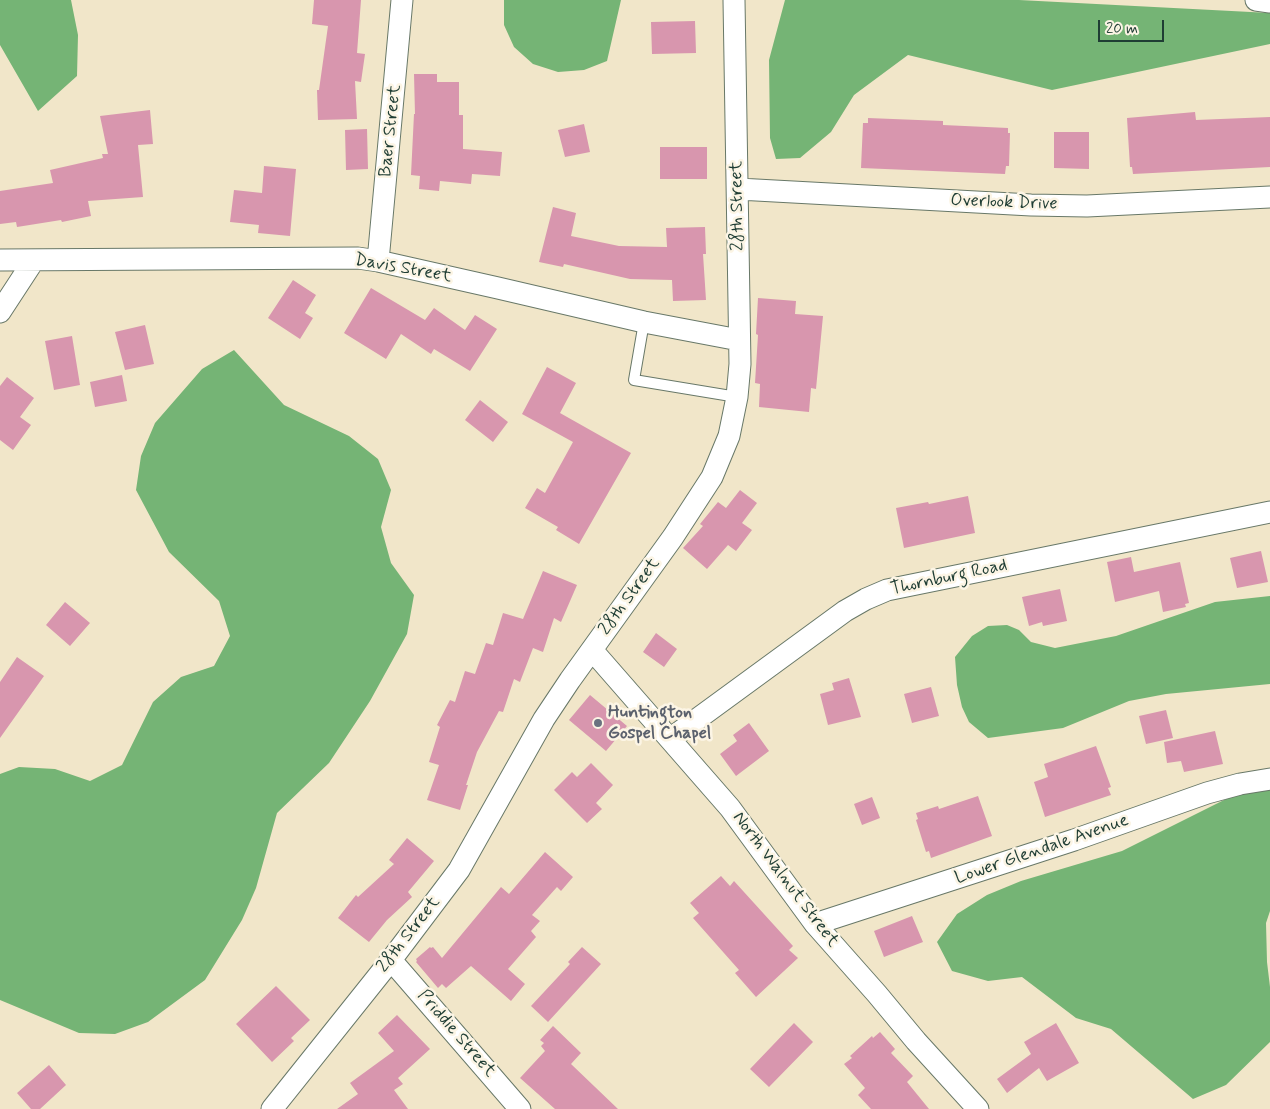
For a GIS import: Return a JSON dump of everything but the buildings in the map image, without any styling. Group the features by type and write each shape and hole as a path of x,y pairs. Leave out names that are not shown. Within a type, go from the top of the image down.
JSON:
{"street":[{"name":"Baer Street","path":"378,261 402,0"},
{"name":"28th Street","path":"272,1109 391,960 458,870 544,719 673,537 712,477 729,436 737,397 740,364 734,0"},
{"path":"1256,0 1270,2"},
{"name":"Overlook Drive","path":"738,189 1059,206 1107,206 1270,198"},
{"name":"Davis Street","path":"0,260 333,258 378,261 644,322 739,340"},
{"path":"0,312 34,260"},
{"name":"Thornburg Road","path":"670,739 845,611 866,599 888,590 1270,512"},
{"name":"North Walnut Street","path":"592,650 730,808 815,924 916,1041 978,1109"},
{"name":"Lower Glendale Avenue","path":"815,924 1066,843 1207,793 1240,784 1270,779"},
{"name":"Priddie Street","path":"391,960 520,1109"}],"lane":[{"path":"644,322 634,380 737,397"}],"green space":[{"path":"0,0 71,0 78,35 77,76 38,111 0,45"},
{"path":"504,0 621,0 607,61 584,70 558,72 533,64 514,47 504,25"},
{"path":"785,0 1019,0 1270,13 1270,44 1052,90 908,55 854,95 831,132 800,158 776,159 770,138 769,60"},
{"path":"234,350 284,405 349,436 378,459 391,490 381,527 391,563 414,595 407,634 370,701 329,763 277,813 256,888 242,920 205,980 148,1022 115,1034 79,1033 0,1000 0,774 19,767 55,769 90,781 122,765 153,702 181,677 214,666 230,636 219,601 169,552 136,490 141,456 155,423 202,369"},
{"path":"1270,596 1270,684 1166,694 1129,701 1063,728 988,738 969,722 962,707 957,685 955,657 972,636 988,626 1007,625 1019,630 1031,642 1055,648 1116,636 1215,602"},
{"path":"1270,788 1270,911 1266,923 1270,987 1270,1042 1226,1085 1193,1099 1111,1029 1076,1018 1022,977 988,981 952,971 937,942 957,914 987,895 1021,881 1122,851 1244,790"}],"place":[{"name":"Huntington Gospel Chapel","path":"598,723"}]}
